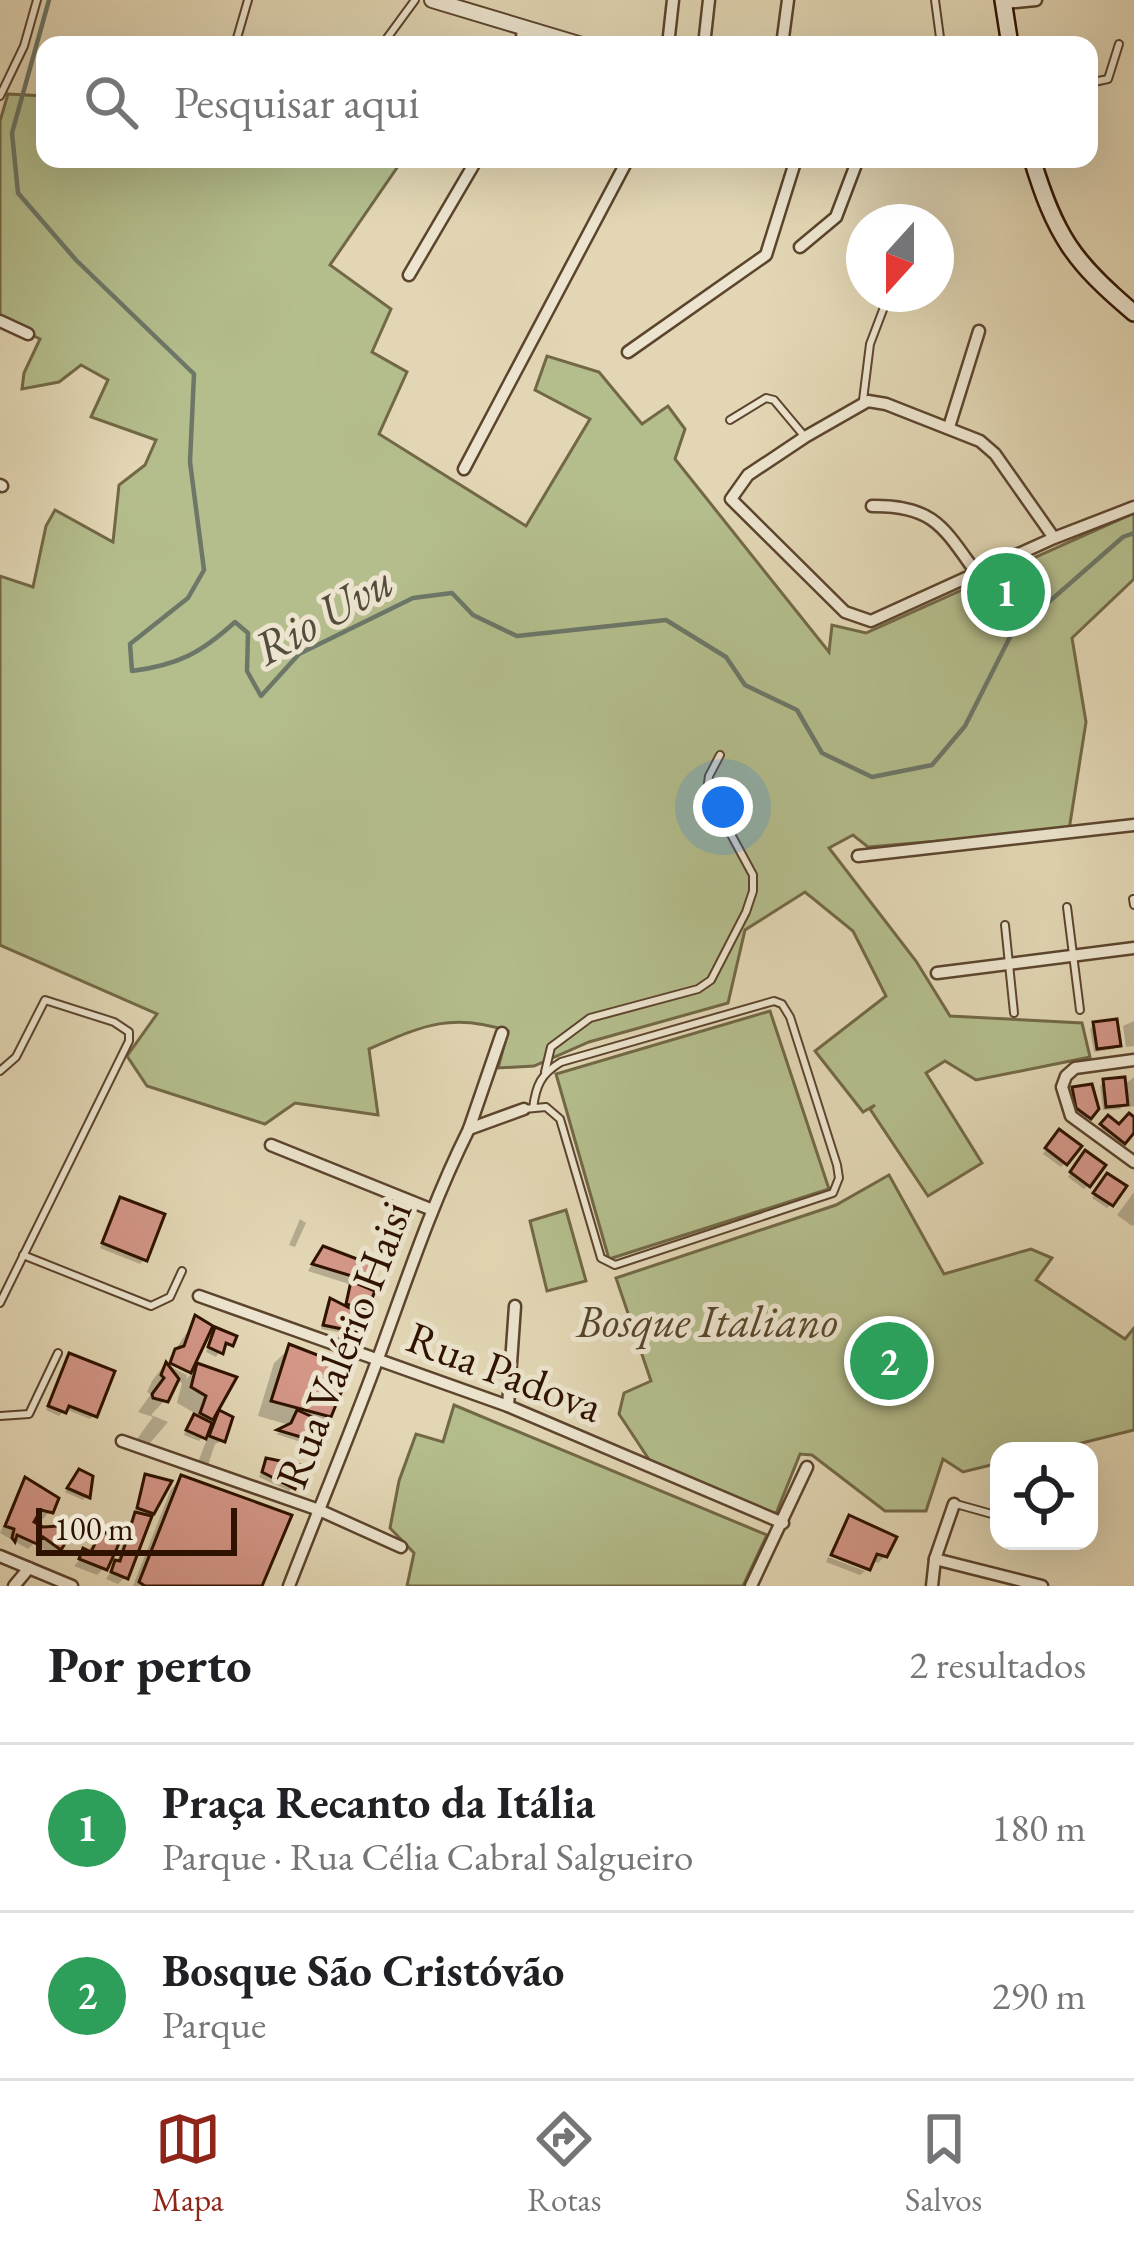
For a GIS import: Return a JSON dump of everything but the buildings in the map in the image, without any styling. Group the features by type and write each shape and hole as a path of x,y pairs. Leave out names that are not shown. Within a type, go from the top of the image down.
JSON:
{"main road":[{"path":"1004,2 1009,36"},
{"path":"1035,168 1052,222 1076,258 1134,313"}],"street":[{"path":"432,0 520,36"},
{"path":"669,36 674,0"},
{"path":"705,36 709,0"},
{"path":"777,0 788,1 783,36"},
{"path":"1004,2 1036,0"},
{"path":"409,275 472,168"},
{"path":"464,469 623,168"},
{"path":"628,352 766,255 793,168"},
{"path":"800,248 836,217 855,168"},
{"path":"1107,290 1134,297"},
{"path":"0,321 28,334"},
{"path":"949,428 979,331"},
{"path":"1054,538 995,454 980,441 886,404 863,404 805,436 748,475 731,499 829,597 859,619 872,622 1054,538 1134,507"},
{"path":"872,506 894,506 941,524 977,574"},
{"path":"858,856 1134,825"},
{"path":"937,973 1134,949"},
{"name":"Rua Valério Haisi","path":"289,1586 377,1361 430,1209 469,1129 502,1033"},
{"path":"1134,1060 1076,1068 1062,1087 1071,1116 1134,1162"},
{"path":"469,1129 528,1108"},
{"path":"271,1145 430,1209"},
{"name":"Rua Padova","path":"199,1296 508,1406 783,1523"},
{"path":"508,1406 515,1306"},
{"path":"122,1441 319,1510 400,1547"},
{"path":"752,1586 807,1467"},
{"path":"932,1586 935,1559 954,1504"},
{"path":"0,1556 72,1586"},
{"path":"935,1559 1042,1586"},
{"path":"14,1586 29,1568"}],"lane":[{"path":"0,96 24,46 37,0"},
{"path":"238,36 248,0"},
{"path":"389,36 415,0"},
{"path":"935,0 940,36"},
{"path":"1098,81 1108,79 1119,44"},
{"path":"863,404 870,344 882,312"},
{"path":"730,420 766,398 774,400 805,436"},
{"path":"545,1072 561,1063 765,1002 782,1004 837,1165 837,1187 833,1193 615,1265 601,1258 560,1119 547,1107 528,1108 551,1047 590,1018 698,988 711,980 753,891 753,875 706,790 720,755"},
{"path":"1067,907 1080,1010"},
{"path":"1005,925 1015,1013"},
{"path":"0,1071 16,1057 45,1000 114,1022 129,1032 129,1041 0,1303"},
{"path":"23,1255 151,1306 170,1298 182,1271"},
{"path":"0,1416 28,1414 58,1353"},
{"path":"954,1504 990,1514"}],"green space":[{"path":"8,94 36,96 36,168 397,168 330,265 391,309 372,352 407,372 379,434 526,526 590,419 535,390 547,356 599,372 642,424 668,406 685,429 675,459 829,652 832,625 866,633 1134,513 1134,579 1072,638 1086,722 1069,830 868,847 853,835 829,848 916,961 950,1016 1082,1023 1090,1057 976,1080 945,1061 926,1073 982,1163 928,1196 870,1109 875,1105 863,1112 815,1051 886,996 853,931 805,892 745,930 728,1003 589,1042 534,1066 498,1068 508,1031 453,1022 421,1028 369,1049 378,1115 295,1103 265,1124 147,1086 127,1056 157,1014 0,945 0,576 33,587 46,526 55,510 113,542 119,485 145,465 156,440 91,417 108,380 81,365 59,382 22,389 40,339 0,320 0,121"},
{"path":"770,1011 829,1189 609,1259 556,1074"},
{"name":"Bosque Italiano","path":"889,1175 944,1274 1031,1249 1052,1258 1036,1280 1125,1339 1134,1328 1134,1430 1086,1442 990,1442 990,1465 963,1472 943,1459 926,1511 885,1511 812,1455 800,1454 775,1516 656,1470 619,1414 624,1393 651,1381 616,1278 836,1205"},
{"path":"566,1210 586,1281 547,1291 530,1221"},
{"path":"454,1405 767,1535 743,1586 407,1586 414,1553 390,1528 399,1481 416,1434 443,1442"}],"waterway":[{"name":"Rio Uvu","path":"39,36 49,0"},
{"name":"Rio Uvu","path":"36,47 12,133 18,193 76,260 194,374 190,462 204,570 188,598 130,644 132,671 188,656 235,622 248,633 247,671 261,696 299,654 413,598 452,593 473,615 517,636 666,620 726,657 745,685 797,710 822,753 872,777 932,765 965,726 1011,635 1123,537 1134,533"}],"place":[{"name":"Praça Recanto da Itália","path":"1006,592"},
{"name":"Bosque São Cristóvão","path":"889,1361"}]}
